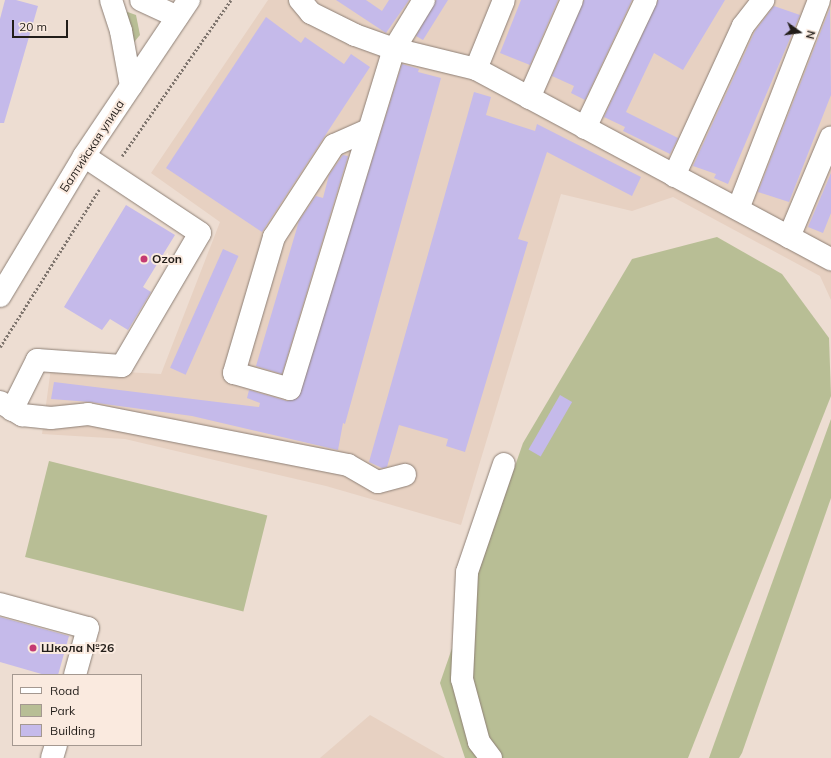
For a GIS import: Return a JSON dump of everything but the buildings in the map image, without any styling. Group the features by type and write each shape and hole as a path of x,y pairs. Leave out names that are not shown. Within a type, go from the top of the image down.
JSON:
{"street":[{"path":"111,0 121,31 131,86"},
{"path":"141,0 183,8"},
{"path":"300,0 311,13 355,35 394,49 476,69 831,259"},
{"path":"368,130 334,145 274,237 234,372 290,389 394,49 424,0"},
{"path":"476,69 504,0"},
{"path":"529,98 572,0"},
{"path":"585,128 646,0"},
{"path":"674,176 743,26 763,0"},
{"path":"738,209 819,0"},
{"name":"Балтийская улица","path":"0,296 84,156 183,8"},
{"path":"789,237 831,137"},
{"path":"84,156 200,233 122,366 37,360 6,406 22,415 51,418 88,414 348,465 378,482 405,475"},
{"path":"491,758 479,742 462,679 467,572 504,464"},
{"path":"0,604 88,628 75,674"},
{"path":"52,758 56,746"}],"shaded area":[{"path":"268,0 831,0 831,300 820,276 673,197 632,211 561,194 461,525 326,486 125,439 42,434 51,368 161,374 220,222 151,173"},
{"path":"370,715 445,758 320,758"}],"green space":[{"path":"122,10 136,15 140,35 130,47"},
{"path":"717,237 782,274 829,338 831,396 688,758 465,758 440,683 523,443 632,259"},
{"path":"831,419 831,498 742,753 739,758 709,758"},
{"path":"49,461 267,515 243,611 25,557"}],"place":[{"name":"Ozon","path":"144,259"},
{"name":"Школа №26","path":"33,648"}]}
